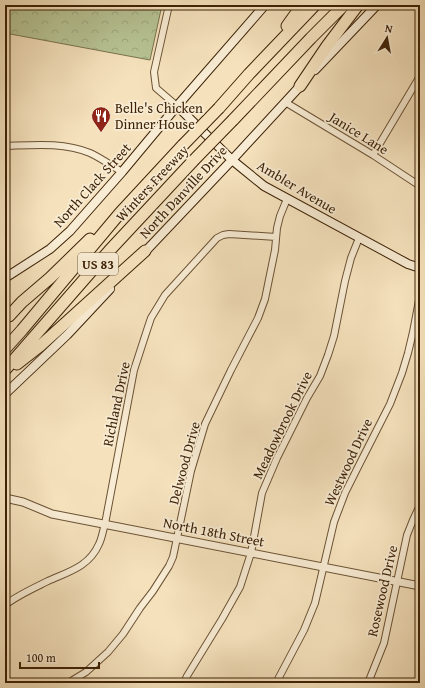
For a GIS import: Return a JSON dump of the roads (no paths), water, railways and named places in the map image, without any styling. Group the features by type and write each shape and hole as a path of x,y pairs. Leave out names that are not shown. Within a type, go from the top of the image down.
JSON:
{"highway":[{"path":"249,74 281,35 302,5"},
{"name":"Winters Freeway","path":"5,349 120,214 315,5"},
{"name":"Winters Freeway","path":"5,371 109,251 232,120 344,5"},
{"path":"300,86 327,46 358,5"},
{"path":"6,317 50,278 87,242 120,214"},
{"path":"5,371 40,346 145,251"}],"main road":[{"name":"North Clack Street","path":"5,278 50,249 70,231 265,5"},
{"name":"North Danville Drive","path":"5,394 67,335 376,5"},
{"name":"Ambler Avenue","path":"177,106 232,160 264,186 408,264 420,268"}],"street":[{"path":"169,5 154,72 154,78 156,88 177,106"},
{"path":"373,155 420,76"},
{"name":"Janice Lane","path":"285,102 373,155 420,186"},
{"path":"5,146 44,144 67,147 91,153 122,172"},
{"name":"Delwood Drive","path":"68,683 86,672 108,652 123,634 169,566 173,557 191,470 205,424 258,318 265,299 274,257 277,228 287,199"},
{"name":"Richland Drive","path":"5,605 12,599 83,565 98,545 105,524 134,370 151,318 165,295 217,238 229,234 276,237"},
{"name":"Meadowbrook Drive","path":"184,683 240,587 251,553 262,493 277,458 307,398 320,376 334,336 351,258 360,238"},
{"name":"Westwood Drive","path":"276,683 304,630 315,603 334,522 345,493 390,404 402,373 411,339 420,294"},
{"name":"North 18th Street","path":"5,498 23,502 52,514 420,586"},
{"name":"Rosewood Drive","path":"368,683 384,643 407,535 420,505"}],"place":[{"name":"Belle's Chicken Dinner House","path":"101,133"}]}
